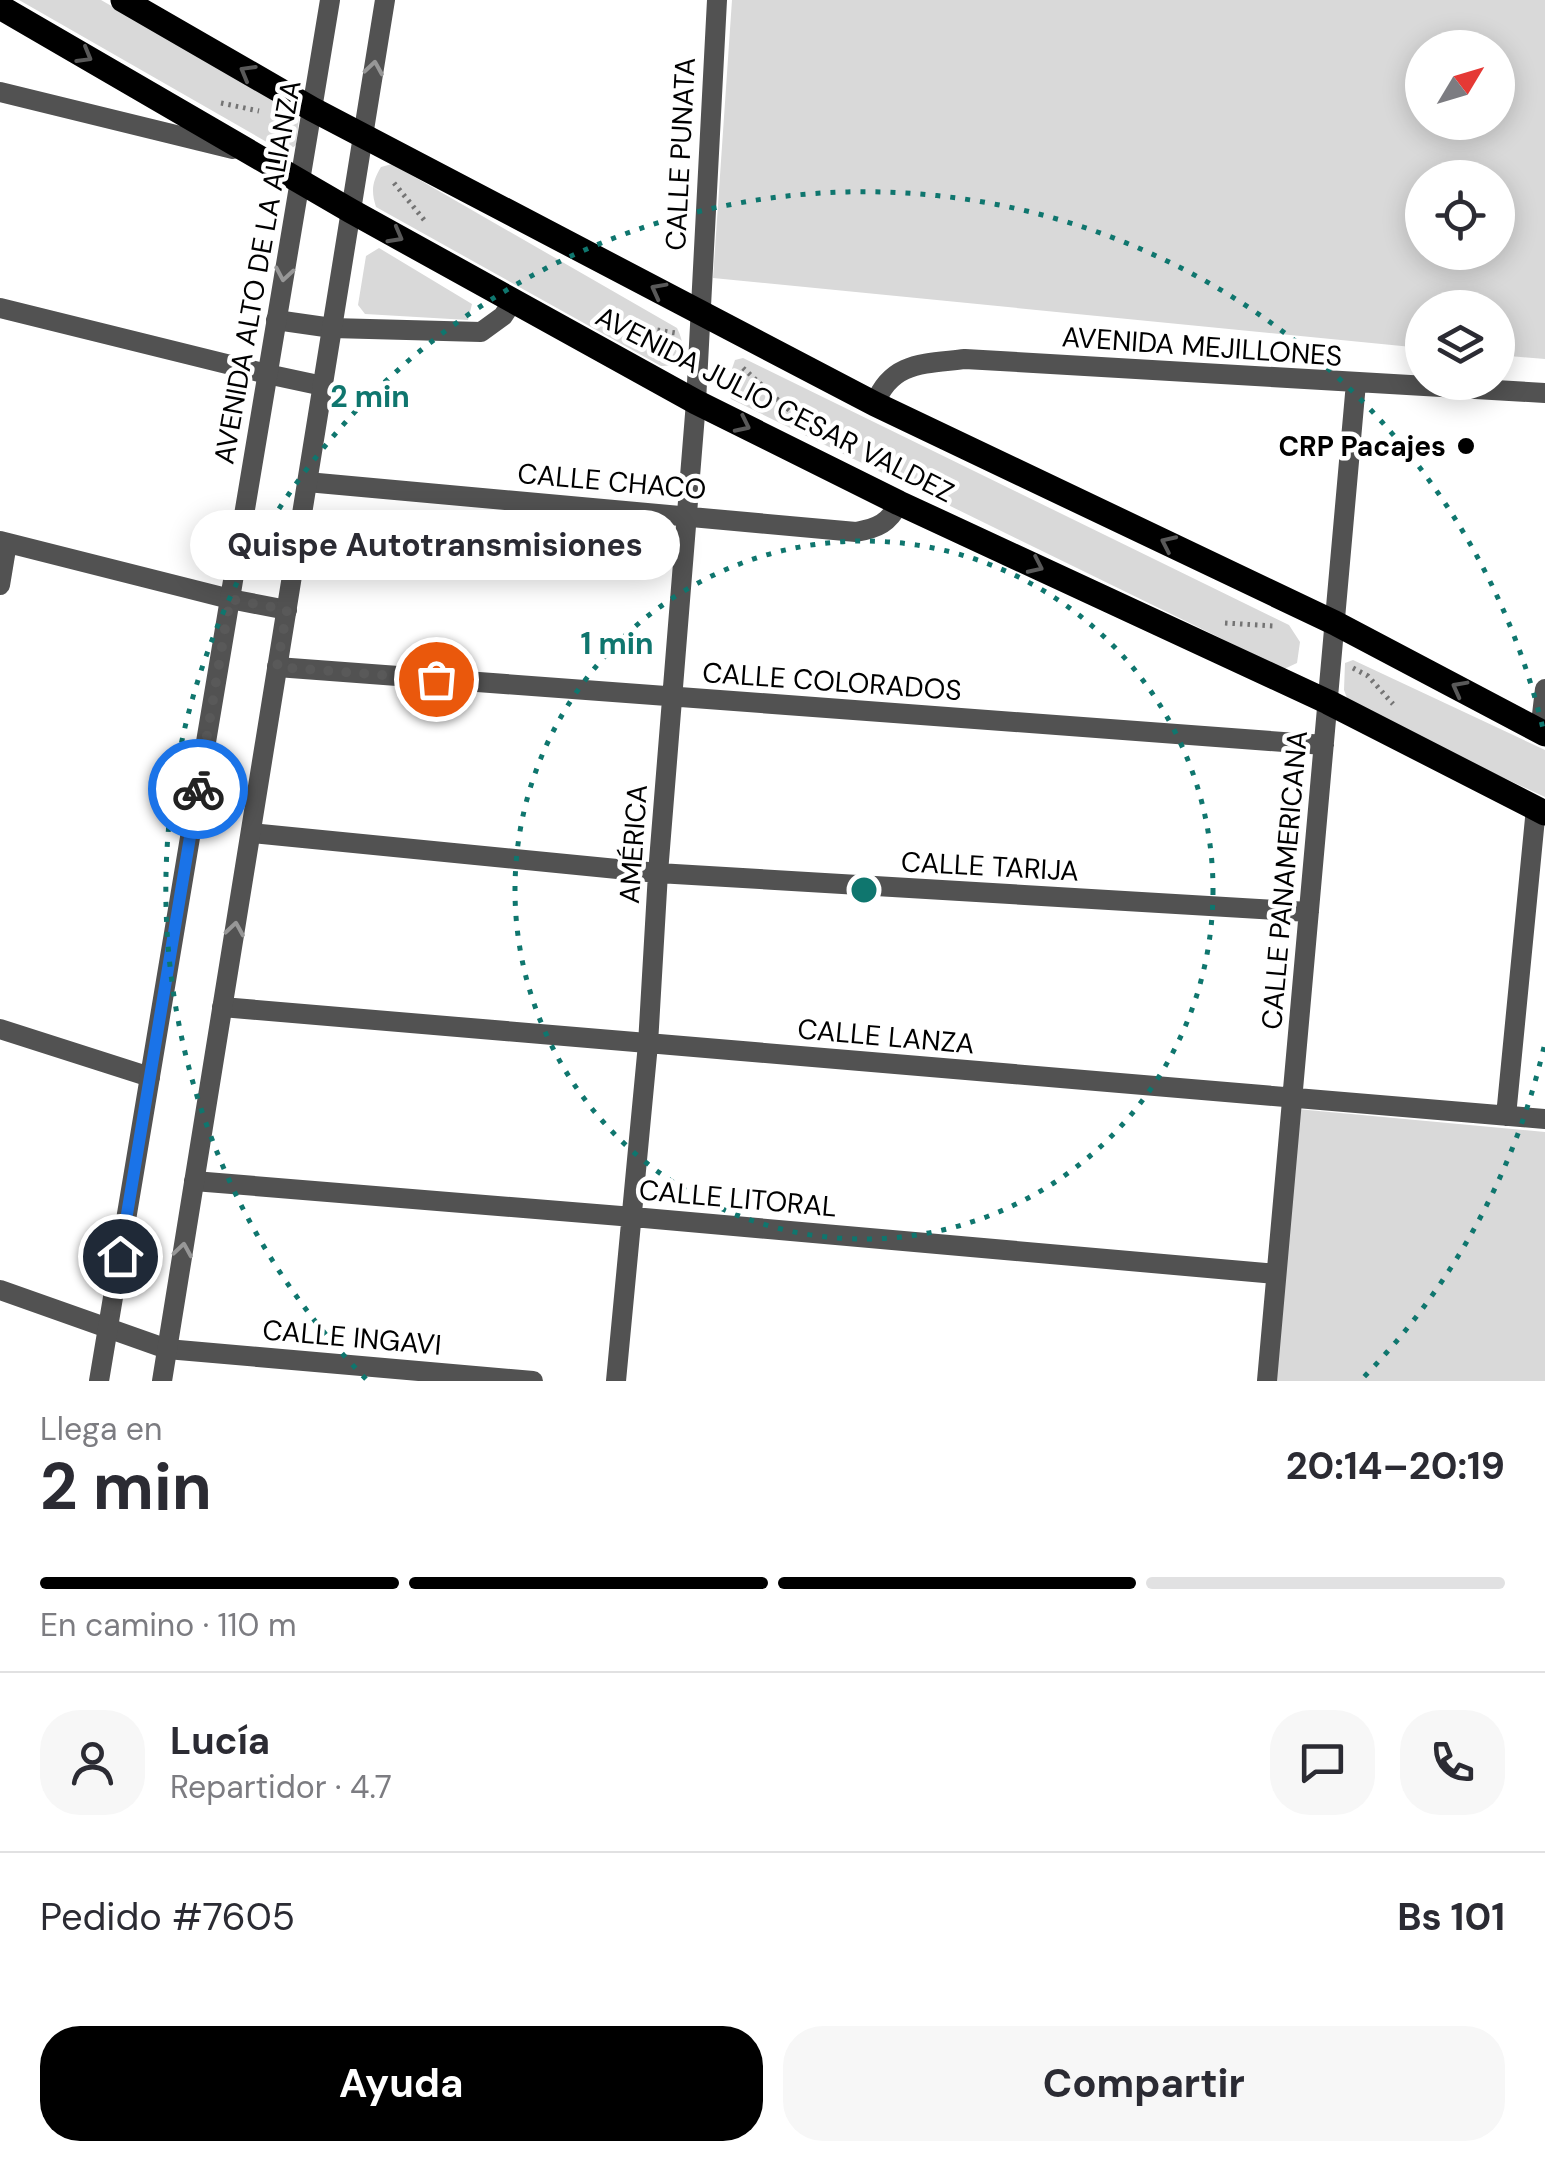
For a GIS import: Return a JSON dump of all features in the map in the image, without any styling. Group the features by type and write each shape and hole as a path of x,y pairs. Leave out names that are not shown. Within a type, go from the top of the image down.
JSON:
{"main road":[{"name":"AVENIDA JULIO CESAR VALDEZ","path":"124,0 312,109 876,404 1335,622 1543,733"},
{"name":"AVENIDA JULIO CESAR VALDEZ","path":"0,7 351,210 696,402 899,503 1328,702 1540,810"}],"street":[{"name":"AVENIDA ALTO DE LA ALIANZA","path":"99,1381 330,0"},
{"path":"162,1381 385,0"},
{"name":"CALLE PUNATA","path":"699,311 717,0"},
{"path":"0,92 259,156"},
{"path":"276,320 332,328 481,332 503,316 513,301"},
{"path":"0,308 323,386"},
{"name":"AMÉRICA","path":"616,1381 648,1044 696,402 699,311"},
{"name":"AVENIDA MEJILLONES","path":"876,404 882,385 898,372 965,359 1545,393"},
{"name":"CALLE PANAMERICANA","path":"1266,1381 1356,384"},
{"name":"CALLE CHACO","path":"308,482 856,532 888,521 899,503"},
{"path":"0,584 3,542 287,610"},
{"name":"CALLE COLORADOS","path":"277,667 1324,745"},
{"path":"1543,733 1545,689"},
{"path":"1506,1116 1540,810"},
{"name":"CALLE TARIJA","path":"251,834 658,873 1308,912"},
{"name":"CALLE LANZA","path":"222,1008 1545,1119"},
{"path":"0,1029 150,1077"},
{"name":"CALLE LITORAL","path":"194,1182 633,1216 1276,1274"},
{"name":"CALLE INGAVI","path":"0,1290 167,1348 533,1381"}],"path":[{"path":"394,182 431,228"},
{"path":"612,323 680,334"},
{"path":"735,360 807,427"},
{"path":"1225,623 1276,626 1285,631"}],"shaded area":[{"path":"19,0 101,0 292,109 299,118 296,145 286,153"},
{"path":"732,0 1545,0 1545,359 1515,356 1515,290 1405,290 1405,346 713,278"},
{"path":"392,164 677,328 683,348 680,359 661,366 376,207 376,177 381,167"},
{"path":"379,248 472,304 468,320 365,314 358,305 366,256"},
{"path":"743,358 1289,625 1300,642 1297,663 1284,669 731,399 726,386 735,360"},
{"path":"1353,660 1545,750 1545,797 1350,706 1344,690 1345,663"},
{"path":"1297,1109 1545,1132 1545,1381 1273,1381"}],"way so far":[{"path":"198,789 230,599 287,610 277,667 436,679"}],"place":[{"name":"CRP Pacajes","path":"1466,446"},
{"name":"Quispe Autotransmisiones","path":"436,679"}],"route":[{"path":"120,1256 198,789"}]}
